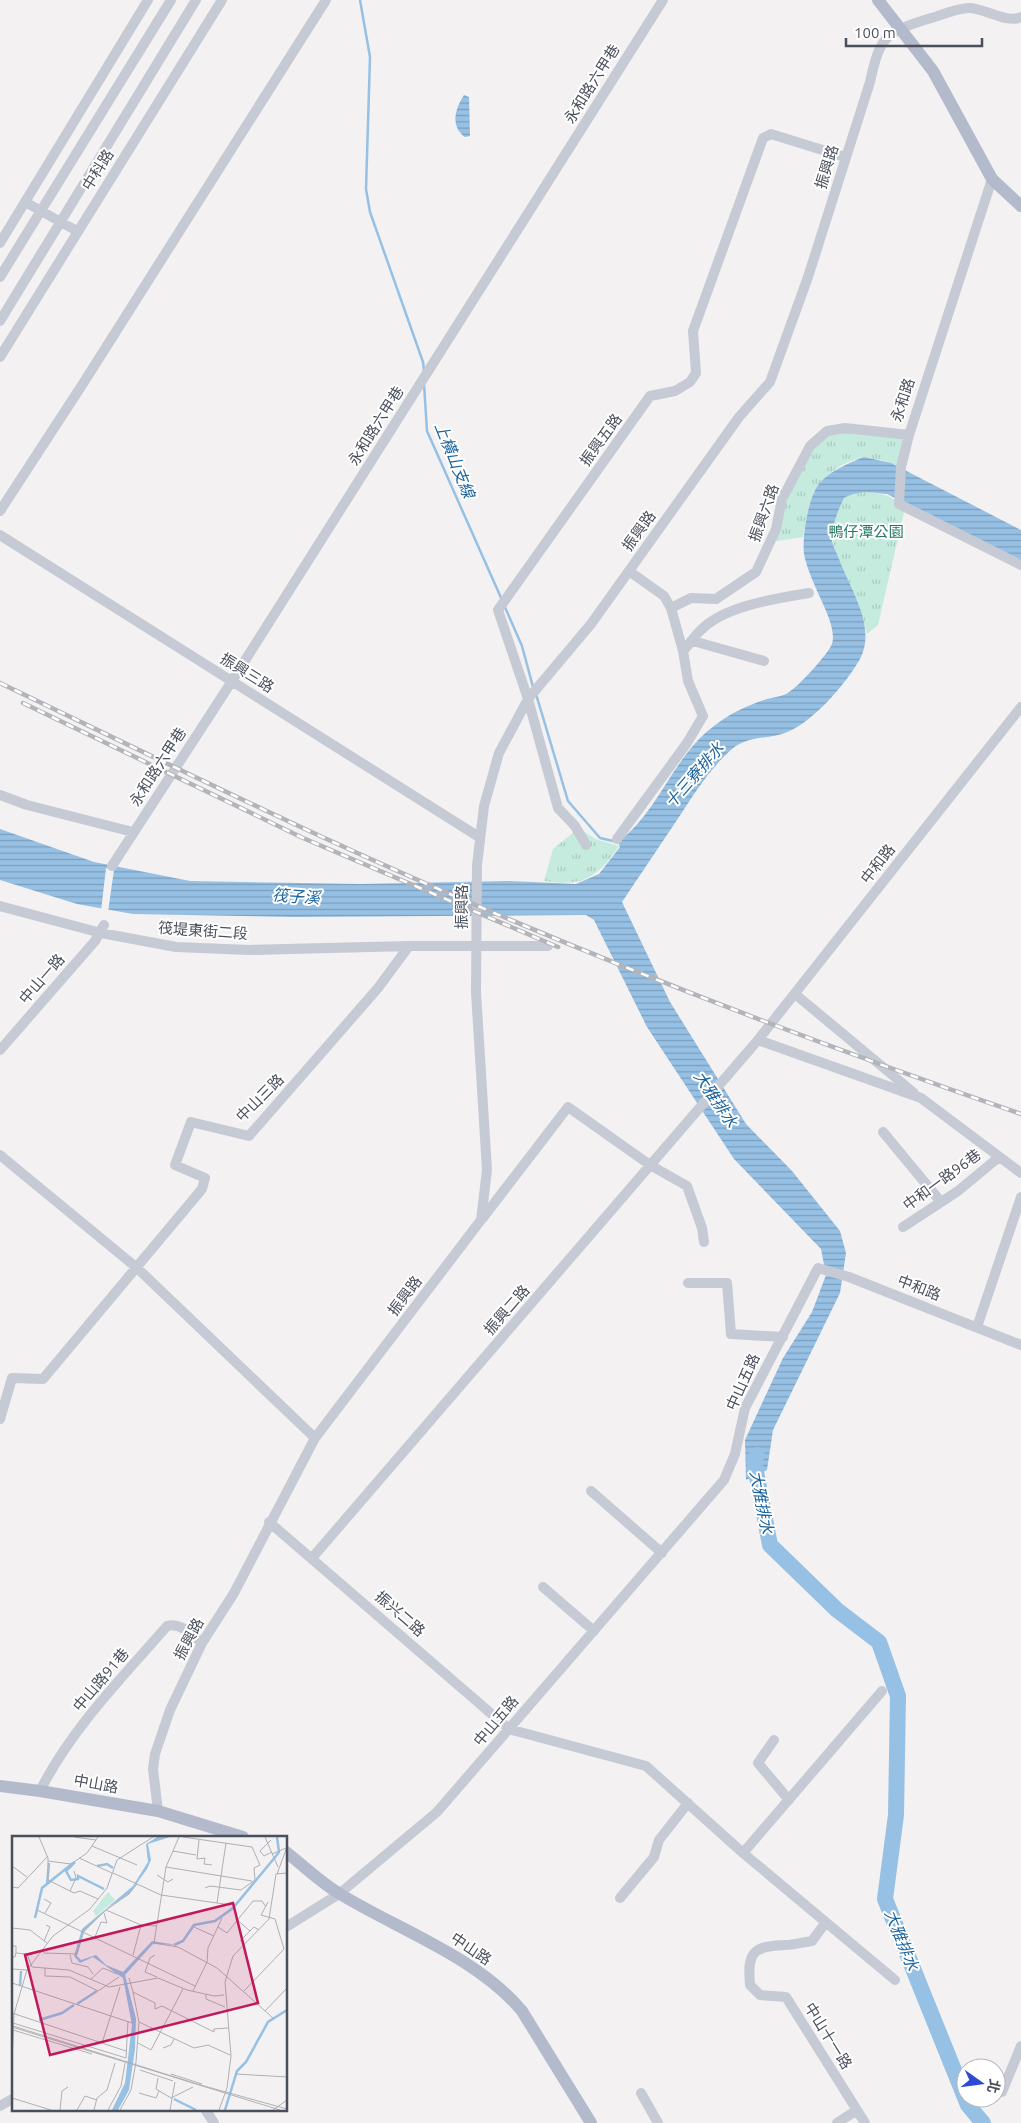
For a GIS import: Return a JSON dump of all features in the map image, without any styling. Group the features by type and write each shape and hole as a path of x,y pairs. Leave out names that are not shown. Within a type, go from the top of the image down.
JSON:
{"main road":[{"path":"878,0 934,70 992,179 1021,206"},
{"name":"中山路","path":"0,1786 40,1790 158,1811 240,1836"},
{"name":"中山路","path":"288,1854 339,1894 432,1943 509,1996 522,2011 590,2123"}],"street":[{"path":"0,243 148,0"},
{"name":"中科路","path":"0,278 171,0"},
{"name":"中科路","path":"0,321 196,0"},
{"name":"中科路","path":"0,357 222,0"},
{"path":"0,511 326,0"},
{"name":"永和路六甲巷","path":"112,866 232,681 662,0"},
{"path":"902,28 969,8 1008,18 1021,17"},
{"name":"振興路","path":"158,1811 154,1770 155,1754 170,1710 202,1643 234,1593 315,1438 481,1220 488,1170 476,992 479,837 484,806 499,753 509,731 528,699 591,624 739,417 770,382 808,277 870,82 876,53 885,40 902,28"},
{"name":"振興五路","path":"586,845 575,826 558,808 528,699 498,610 650,396 674,391 690,382 696,374 693,331 763,138 771,134 845,157"},
{"name":"永和路","path":"992,179 909,435 901,467 899,504 1021,565"},
{"path":"25,202 77,231"},
{"name":"振興六路","path":"671,608 692,598 716,599 756,572 776,529 782,499 810,446 827,431 845,428 909,435"},
{"name":"振興三路","path":"0,535 479,837"},
{"path":"617,839 651,794 703,716 688,681 683,651 671,608 664,596 629,571"},
{"path":"683,651 701,629 729,612 768,600 809,593"},
{"path":"693,640 764,661"},
{"name":"中和路","path":"723,1081 795,994 1020,709"},
{"path":"0,796 27,805 133,832"},
{"name":"筏堤東街二段","path":"0,906 176,947 249,950 408,946"},
{"name":"中山一路","path":"0,1050 103,929"},
{"path":"408,946 548,946"},
{"name":"中山三路","path":"0,1419 12,1378 43,1379 202,1189 205,1178 175,1165 191,1122 249,1136 378,988 408,946"},
{"path":"795,994 920,1098 1021,1173"},
{"path":"758,1040 920,1098"},
{"name":"振興二路","path":"312,1558 723,1081"},
{"path":"481,1220 568,1108 650,1166 687,1186 702,1228 704,1242"},
{"path":"883,1132 941,1202"},
{"path":"0,1155 137,1268 315,1438"},
{"name":"中和一路96巷","path":"902,1227 941,1202 999,1157"},
{"path":"977,1327 1021,1197"},
{"name":"中和路","path":"818,1268 849,1277 1021,1345"},
{"name":"中山五路","path":"288,1926 339,1894 437,1812 724,1480 735,1454 745,1408 766,1364 782,1338 818,1268"},
{"path":"688,1282 727,1283 731,1334 782,1338"},
{"path":"591,1491 662,1553"},
{"name":"振兴二路","path":"270,1522 509,1728"},
{"path":"543,1587 594,1631"},
{"name":"中山路91巷","path":"40,1790 52,1767 89,1717 167,1626 173,1624 185,1629 202,1643"},
{"path":"743,1853 882,1691"},
{"path":"509,1728 646,1766 743,1853 895,1980"},
{"path":"774,1740 758,1763 789,1800"},
{"path":"620,1898 654,1857 660,1840 688,1802"},
{"name":"中山十一路","path":"826,1922 812,1941 787,1945 770,1944 757,1948 751,1955 748,1970 750,1985 760,1995 786,1997 865,2123"},
{"path":"1006,2082 1021,2046"},
{"path":"641,2093 658,2123"},
{"path":"0,2106 12,2099"},
{"path":"207,2110 214,2123"},
{"path":"837,2123 857,2110"}],"green space":[{"name":"鴨仔潭公園","path":"828,431 908,435 901,467 874,459 865,459 849,462 832,472 852,493 874,492 893,499 905,508 878,625 867,634 860,611 836,555 832,538 835,518 846,496 827,477 821,482 813,496 803,537 771,542 781,511 811,446"},
{"path":"579,828 595,839 619,846 603,866 588,878 569,883 544,881 553,849"}],"water":[{"path":"464,95 469,97 470,136 465,137 460,133 456,123 456,112"},
{"path":"864,457 891,463 1021,530 1021,561 887,494 870,492 849,495 844,498 837,513 832,541 864,621 864,647 860,659 837,692 815,713 793,730 776,736 757,738 744,742 724,756 697,790 622,902 670,1002 746,1124 792,1171 840,1231 846,1253 840,1293 773,1430 767,1470 746,1480 745,1440 783,1358 812,1312 826,1275 821,1249 734,1159 647,1027 594,920 586,915 293,917 133,914 77,904 0,880 0,829 94,862 190,881 360,884 509,881 576,884 599,874 620,847 618,842 645,815 676,768 700,738 738,711 757,702 784,695 794,689 829,649 833,638 832,630 810,575 804,554 807,518 812,498 819,484 834,471"}],"pier":[{"path":"106,868 114,870 108,912 101,911"}],"waterway":[{"name":"上橫山支線","path":"360,0 370,57 366,189 370,212 423,362 424,371"},
{"name":"上橫山支線","path":"424,384 427,431 502,600"},
{"name":"上橫山支線","path":"504,605 522,646 533,687"},
{"name":"上橫山支線","path":"536,694 568,801 600,838 613,841"},
{"name":"大雅排水","path":"757,1455 754,1461 770,1545 837,1610 879,1642 898,1696 896,1815 885,1899 968,2105 983,2123"}],"railway":[{"path":"0,683 307,830 482,908 750,1016 1021,1114"},
{"path":"23,703 303,838 558,947"}],"water label":[{"name":"十三寮排水","path":"694,775"},
{"name":"筏子溪","path":"296,896"}]}
